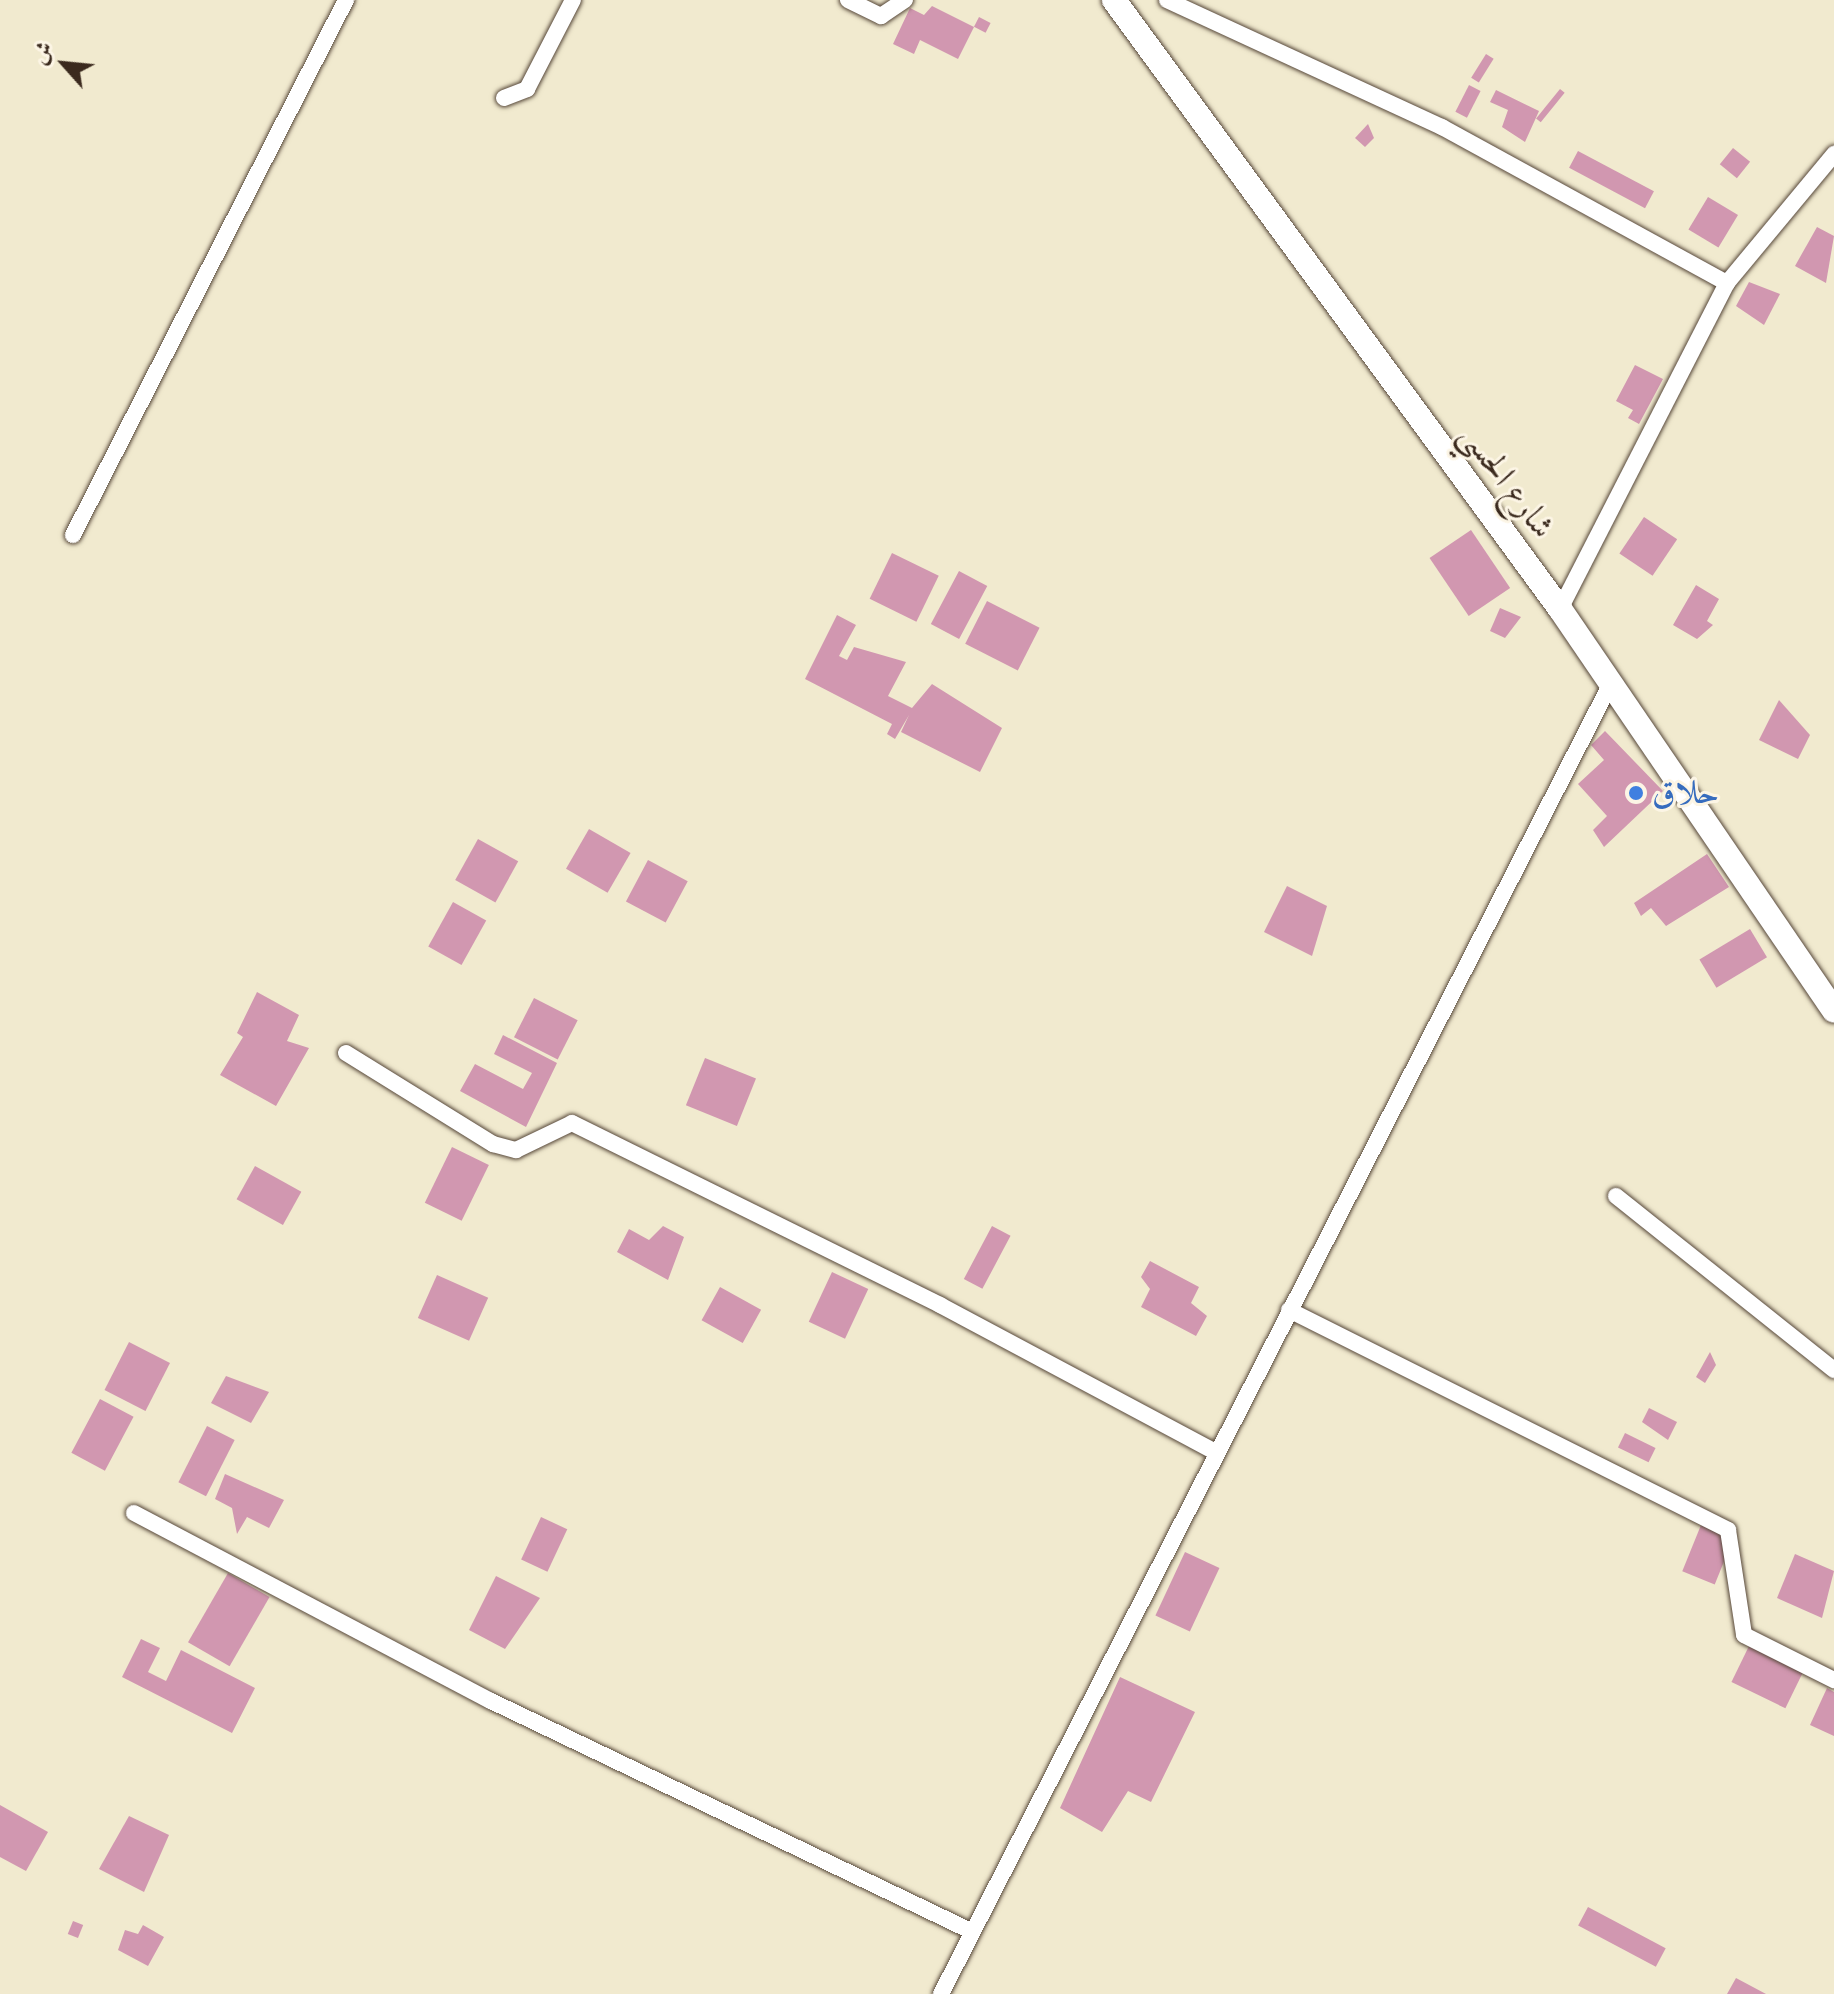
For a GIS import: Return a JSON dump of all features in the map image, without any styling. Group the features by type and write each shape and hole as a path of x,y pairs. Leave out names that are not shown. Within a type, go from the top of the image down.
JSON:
{"street":[{"path":"73,535 346,0"},
{"path":"504,98 527,89 573,0"},
{"path":"848,0 881,16 905,0"},
{"name":"شارع الحسي","path":"1114,0 1560,609 1834,1011"},
{"path":"1167,0 1442,127 1727,283"},
{"path":"1560,609 1727,283 1834,154"},
{"path":"941,1994 1610,685"},
{"path":"346,1053 493,1144 516,1150 572,1123 940,1305 1217,1453"},
{"path":"1616,1196 1834,1370"},
{"path":"1289,1310 1728,1530 1744,1635 1834,1680"},
{"path":"134,1513 491,1701 973,1932"}],"building":[{"path":"932,6 974,27 958,59 920,40 914,54 893,44 910,8 924,15"},
{"path":"979,17 991,23 986,33 974,27"},
{"path":"1486,54 1494,59 1479,83 1471,78"},
{"path":"1469,85 1481,91 1467,118 1455,112"},
{"path":"1560,89 1565,93 1541,122 1536,119"},
{"path":"1496,90 1539,111 1525,142 1502,127 1508,110 1490,102"},
{"path":"1368,124 1374,138 1365,147 1355,138"},
{"path":"1733,148 1750,162 1737,178 1720,164"},
{"path":"1578,151 1654,191 1645,208 1569,168"},
{"path":"1708,197 1738,215 1718,248 1688,230"},
{"path":"1817,227 1834,236 1826,283 1795,266"},
{"path":"1749,282 1780,294 1764,325 1736,306"},
{"path":"1635,365 1663,379 1639,424 1628,418 1633,410 1616,401"},
{"path":"1644,517 1677,539 1653,576 1619,553"},
{"path":"1471,530 1510,588 1469,616 1430,558"},
{"path":"892,553 939,576 916,622 870,599"},
{"path":"959,571 987,586 959,639 931,624"},
{"path":"1696,585 1719,599 1707,621 1713,625 1697,639 1673,625"},
{"path":"987,601 1040,628 1018,671 965,644"},
{"path":"1500,608 1521,617 1505,638 1490,631"},
{"path":"837,615 856,625 839,656 847,660 854,647 906,662 888,696 912,708 932,684 1002,728 980,772 901,732 909,715 895,739 887,734 892,724 805,679"},
{"path":"1779,700 1810,735 1798,759 1759,740"},
{"path":"1605,731 1663,791 1604,847 1593,830 1607,816 1578,784 1604,760 1591,745"},
{"path":"589,829 631,853 608,893 566,869"},
{"path":"478,839 518,861 495,902 455,880"},
{"path":"1707,854 1729,887 1666,926 1651,908 1641,916 1634,903"},
{"path":"648,860 688,881 666,923 626,901"},
{"path":"1287,886 1327,906 1312,956 1264,932"},
{"path":"453,902 486,920 462,965 428,947"},
{"path":"1750,929 1767,957 1716,988 1699,959"},
{"path":"257,992 299,1015 287,1041 309,1048 276,1106 220,1075 243,1037 237,1033"},
{"path":"534,998 578,1020 558,1059 514,1037"},
{"path":"503,1035 557,1063 526,1127 460,1091 475,1064 523,1089 532,1073 494,1054"},
{"path":"705,1058 756,1079 737,1126 686,1105"},
{"path":"452,1147 489,1165 462,1221 425,1203"},
{"path":"255,1166 301,1192 283,1225 237,1199"},
{"path":"663,1226 684,1237 668,1280 617,1252 629,1229 649,1240"},
{"path":"992,1226 1011,1236 982,1289 964,1279"},
{"path":"1150,1261 1199,1287 1191,1303 1207,1316 1196,1336 1141,1307 1150,1289 1141,1277"},
{"path":"832,1272 868,1289 845,1339 809,1322"},
{"path":"437,1275 488,1298 469,1341 418,1318"},
{"path":"720,1287 761,1310 743,1343 702,1320"},
{"path":"129,1342 170,1363 145,1411 104,1390"},
{"path":"1710,1352 1716,1365 1705,1383 1696,1377"},
{"path":"226,1376 269,1392 251,1423 211,1403"},
{"path":"100,1399 134,1417 105,1471 71,1453"},
{"path":"1649,1408 1677,1422 1668,1440 1642,1422"},
{"path":"207,1426 235,1440 206,1496 178,1482"},
{"path":"1625,1433 1656,1448 1649,1462 1618,1447"},
{"path":"225,1474 284,1500 269,1528 247,1517 237,1534 232,1508 215,1499"},
{"path":"541,1517 567,1529 547,1572 521,1560"},
{"path":"1701,1525 1733,1538 1715,1584 1682,1571"},
{"path":"1185,1552 1219,1568 1190,1632 1155,1615"},
{"path":"1795,1554 1834,1571 1822,1618 1777,1598"},
{"path":"228,1573 270,1597 230,1666 188,1642"},
{"path":"496,1576 540,1598 505,1649 469,1630"},
{"path":"141,1639 160,1648 148,1672 166,1681 181,1650 255,1688 232,1733 122,1677"},
{"path":"1749,1646 1803,1672 1785,1708 1731,1682"},
{"path":"1120,1677 1195,1712 1151,1802 1128,1791 1102,1832 1060,1808"},
{"path":"1827,1688 1834,1692 1834,1736 1810,1725"},
{"path":"0,1805 48,1832 26,1871 0,1857"},
{"path":"129,1816 169,1835 144,1892 99,1869"},
{"path":"1588,1907 1666,1948 1656,1967 1578,1926"},
{"path":"73,1921 83,1925 78,1938 68,1934"},
{"path":"143,1925 164,1937 148,1966 118,1950 125,1930 138,1934"},
{"path":"1736,1978 1766,1994 1727,1994"}],"place":[{"name":"حلاق","path":"1636,793"}]}
